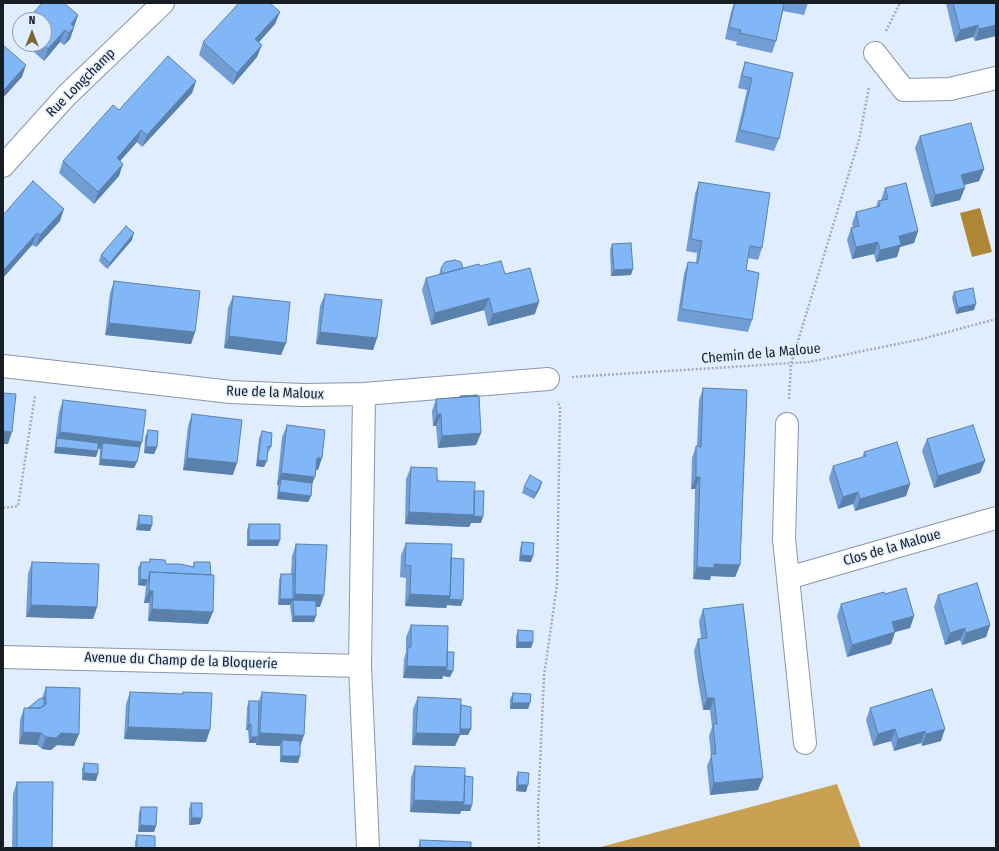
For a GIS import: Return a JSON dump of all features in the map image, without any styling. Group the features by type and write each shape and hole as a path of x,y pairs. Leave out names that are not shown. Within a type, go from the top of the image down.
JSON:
{"street":[{"name":"Rue Longchamp","path":"3,166 67,95 163,3"},
{"path":"875,53 904,90 950,89 996,78"},
{"name":"Rue de la Maloux","path":"3,366 231,392 303,395 364,394 548,379"},
{"path":"364,394 360,666 368,848"},
{"path":"787,424 784,540 805,743"},
{"name":"Clos de la Maloue","path":"788,578 996,518"},
{"name":"Avenue du Champ de la Bloquerie","path":"3,656 360,666"}],"path":[{"path":"787,424 792,364 859,140 875,53 900,3"},
{"name":"Chemin de la Maloue","path":"548,379 809,362 922,339 996,319"},
{"path":"3,508 18,506 38,371"},
{"path":"539,848 538,810 544,676 557,585 559,501 560,408 555,389 548,379"}],"shaded area":[{"path":"980,208 992,252 972,257 960,213"},
{"path":"837,784 861,848 597,848"}],"building":[{"path":"42,3 64,3 78,15 71,24 74,27 69,33 65,30 52,45 52,12 34,12"},
{"path":"239,3 270,3 280,12 255,39 262,45 237,73 203,42"},
{"path":"735,3 784,3 776,41 740,33 741,30 729,27"},
{"path":"953,3 996,3 996,25 979,29 978,25 960,30"},
{"path":"3,45 26,65 3,91"},
{"path":"168,56 196,81 147,135 141,130 117,158 123,164 98,192 63,161 113,105 119,110"},
{"path":"745,62 793,73 779,139 740,130 752,78 742,76"},
{"path":"971,123 984,169 961,175 965,188 935,195 920,136"},
{"path":"33,181 64,209 40,235 37,233 3,271 3,215"},
{"path":"699,182 770,193 762,248 750,246 746,270 759,273 752,320 681,309 688,262 698,263 702,241 691,239"},
{"path":"906,183 918,231 899,236 901,245 880,250 878,242 856,247 851,228 859,226 856,212 880,206 878,201 888,199 885,188"},
{"path":"126,226 134,233 110,263 101,255"},
{"path":"631,243 633,269 614,270 612,244"},
{"path":"455,260 461,262 463,268 442,274 441,268 445,262"},
{"path":"501,261 505,274 530,268 539,302 493,314 489,298 435,313 426,278 479,264 480,266"},
{"path":"114,281 200,291 195,332 109,323"},
{"path":"973,288 976,304 958,308 954,292"},
{"path":"325,294 382,300 377,338 320,332"},
{"path":"233,296 290,302 286,343 229,336"},
{"path":"703,388 747,390 740,565 714,564 714,568 697,567 700,477 696,477 696,446 701,447"},
{"path":"3,393 16,394 12,432 3,431"},
{"path":"460,396 477,396 460,397"},
{"path":"479,396 481,433 442,436 441,414 437,414 436,399"},
{"path":"63,400 146,410 142,442 60,432"},
{"path":"192,414 242,420 237,463 187,458"},
{"path":"287,425 325,430 322,458 317,458 315,477 281,473"},
{"path":"973,425 985,461 938,476 927,439"},
{"path":"148,430 158,431 157,447 146,447"},
{"path":"262,431 272,433 271,447 268,446 267,461 258,460"},
{"path":"57,438 98,443 98,451 56,447"},
{"path":"897,442 910,484 860,499 858,492 843,497 833,466 866,456 864,452"},
{"path":"103,443 140,447 137,462 101,459"},
{"path":"411,467 437,468 437,481 475,482 474,515 409,512"},
{"path":"530,475 542,482 536,493 524,487"},
{"path":"281,479 312,483 311,496 279,492"},
{"path":"474,491 484,491 483,517 473,516"},
{"path":"139,515 152,516 152,525 139,524"},
{"path":"249,524 280,524 280,540 249,540"},
{"path":"522,542 534,543 533,556 521,555"},
{"path":"406,543 452,544 450,596 410,594 411,566 405,565"},
{"path":"296,544 327,545 324,595 295,594"},
{"path":"451,558 464,559 463,600 449,599"},
{"path":"150,559 165,560 166,564 180,564 194,567 194,562 210,562 211,575 150,572 148,580 140,579 141,562 150,562"},
{"path":"32,562 99,564 97,607 31,605"},
{"path":"150,572 214,575 213,612 152,609 153,591 149,591"},
{"path":"281,574 293,574 293,599 280,599"},
{"path":"977,583 990,625 966,633 965,628 950,633 938,595"},
{"path":"906,588 914,616 892,622 895,632 852,645 841,604 884,592 885,594"},
{"path":"293,600 316,601 316,616 294,616"},
{"path":"743,604 763,778 714,783 711,754 716,754 713,724 717,724 714,698 707,698 698,639 707,638 703,609"},
{"path":"411,625 448,626 447,667 407,666 408,647 411,647"},
{"path":"518,630 533,631 533,642 518,642"},
{"path":"447,652 454,652 453,671 446,670"},
{"path":"46,687 80,688 79,734 61,733 56,738 46,737 41,733 23,732 24,708 40,708 46,704"},
{"path":"932,689 945,729 926,734 925,731 898,739 895,729 878,734 870,708"},
{"path":"130,692 183,694 183,692 212,693 210,730 128,727"},
{"path":"262,692 306,695 304,735 260,733"},
{"path":"513,693 531,694 530,703 512,703"},
{"path":"418,697 461,699 460,734 416,733"},
{"path":"44,698 44,706 40,708 28,708 39,699"},
{"path":"249,701 259,701 258,737 251,737 251,724 249,724"},
{"path":"461,705 471,707 471,729 460,729"},
{"path":"282,740 300,741 300,756 282,756"},
{"path":"84,763 98,764 98,774 84,773"},
{"path":"415,766 465,768 464,802 414,800"},
{"path":"518,772 529,773 528,785 518,785"},
{"path":"465,776 473,777 472,805 463,805"},
{"path":"17,782 53,782 52,848 17,848"},
{"path":"191,803 202,803 202,818 192,818"},
{"path":"141,807 157,807 156,826 140,825"},
{"path":"137,835 155,836 155,848 137,848"},
{"path":"420,840 471,842 471,848 420,848"}]}
